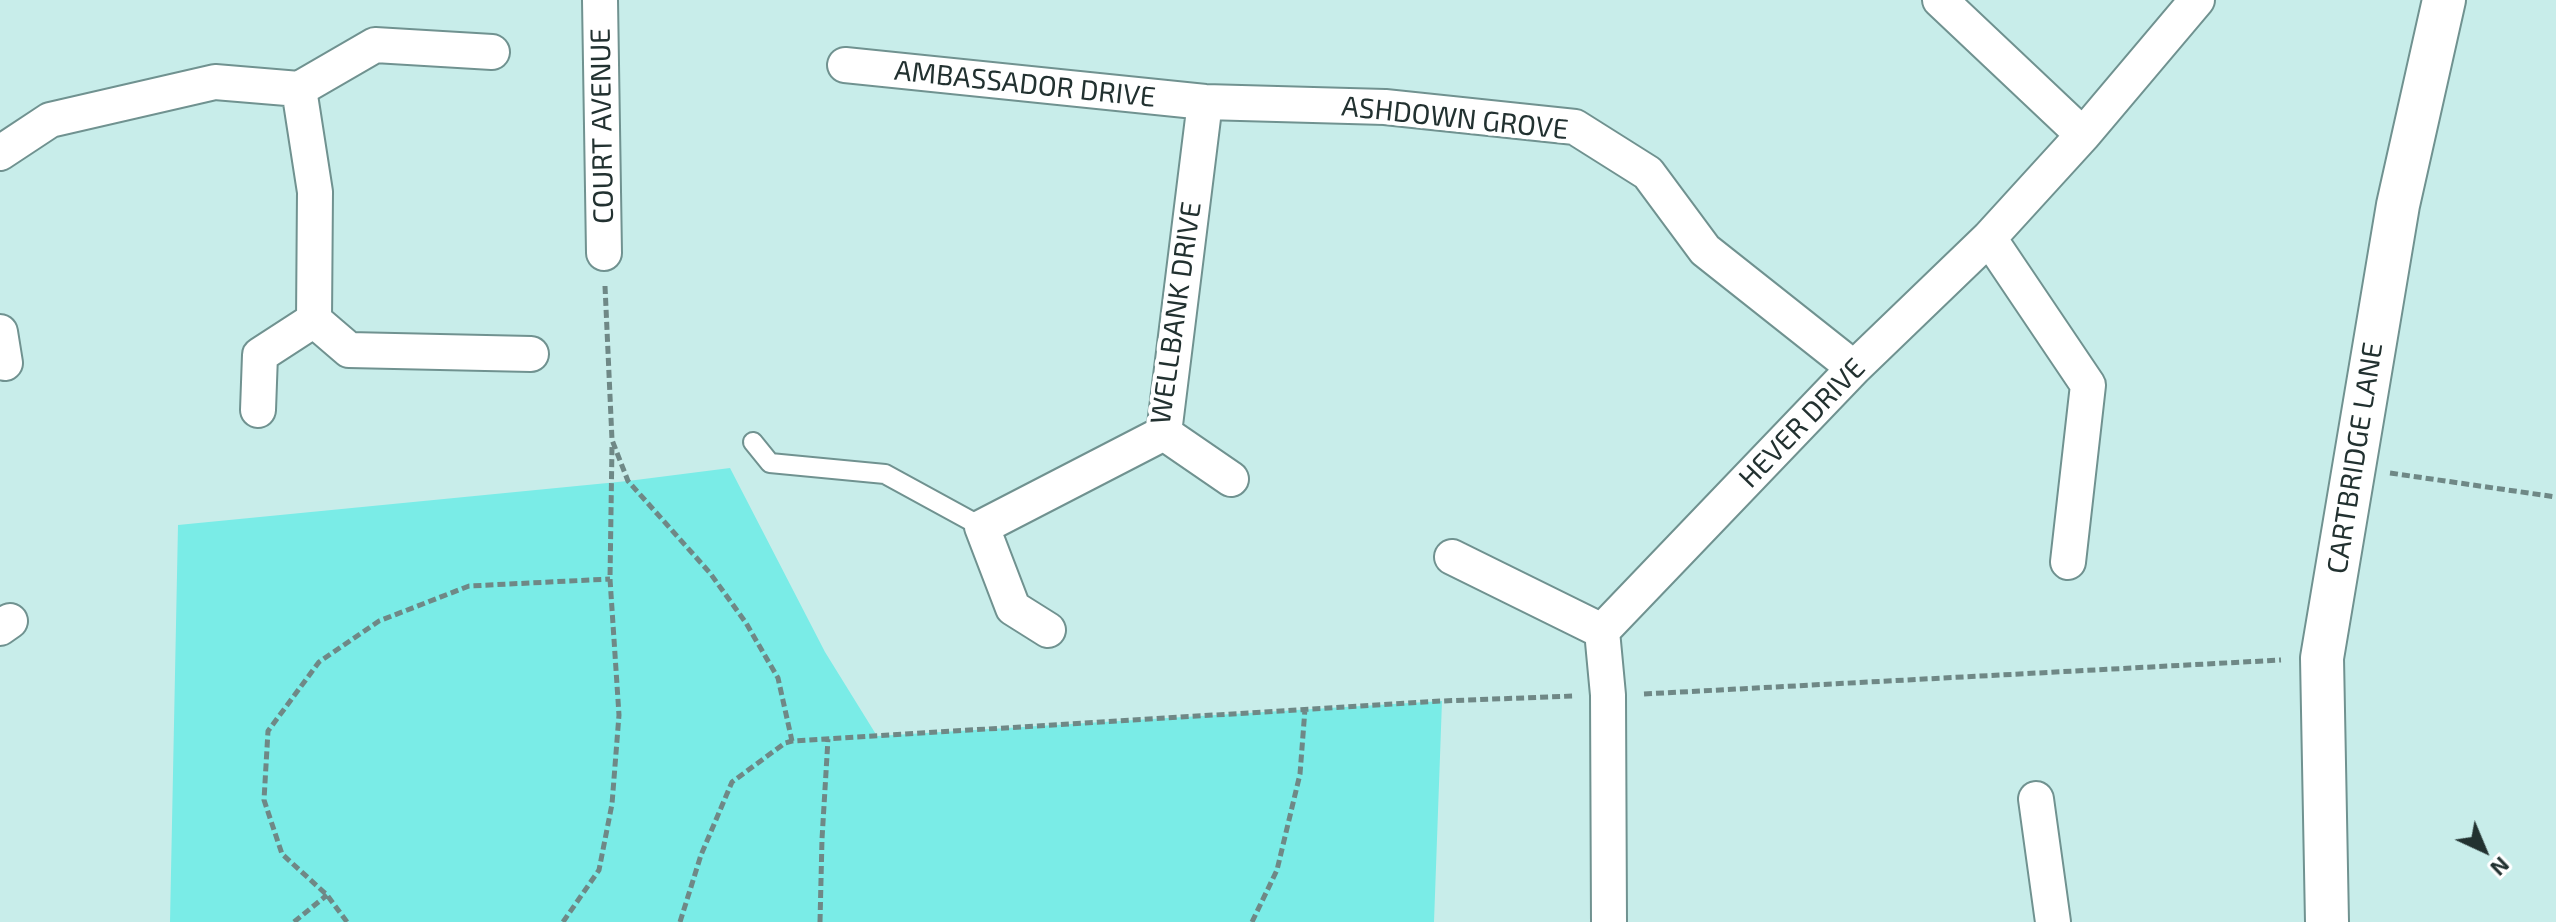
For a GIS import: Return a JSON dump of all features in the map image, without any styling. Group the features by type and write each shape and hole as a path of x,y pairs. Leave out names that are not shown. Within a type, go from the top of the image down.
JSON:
{"street":[{"name":"COURT AVENUE","path":"600,0 604,253"},
{"path":"1940,0 2083,135"},
{"name":"HEVER DRIVE","path":"1602,631 1854,368 1989,238 2083,135 2197,0"},
{"name":"CARTBRIDGE LANE","path":"2327,922 2322,658 2398,205 2444,0"},
{"path":"0,153 50,120 215,82 299,89 375,45 492,52"},
{"name":"AMBASSADOR DRIVE","path":"845,65 1205,102"},
{"path":"299,89 315,192 314,320 349,350 531,354"},
{"name":"ASHDOWN GROVE","path":"1205,102 1385,107 1575,127 1648,173 1705,250 1854,368"},
{"name":"WELLBANK DRIVE","path":"982,527 1164,433 1205,102"},
{"path":"1989,238 2088,385 2068,562"},
{"path":"258,410 260,355 314,320"},
{"path":"1164,433 1231,479"},
{"path":"982,527 1013,608 1048,630"},
{"path":"1452,557 1602,631 1608,695 1609,922"},
{"path":"2036,799 2053,922"}],"lane":[{"path":"753,442 770,463 885,474 982,527"}],"path":[{"path":"563,922 599,870 612,804 619,715 610,579 612,440 604,253"},
{"path":"612,440 628,481 710,573 746,623 778,678 792,741"},
{"path":"2354,468 2556,497"},
{"path":"347,922 327,895 282,854 264,800 268,731 319,662 379,621 469,586 610,579"},
{"path":"680,922 701,855 732,782 792,741 1305,709 2322,658"},
{"path":"1252,922 1277,870 1300,774 1305,709"},
{"path":"820,922 828,739"},
{"path":"294,922 327,895"}],"shaded area":[{"path":"730,468 825,652 877,736 1442,701 1434,922 170,922 178,525 628,481"}]}
